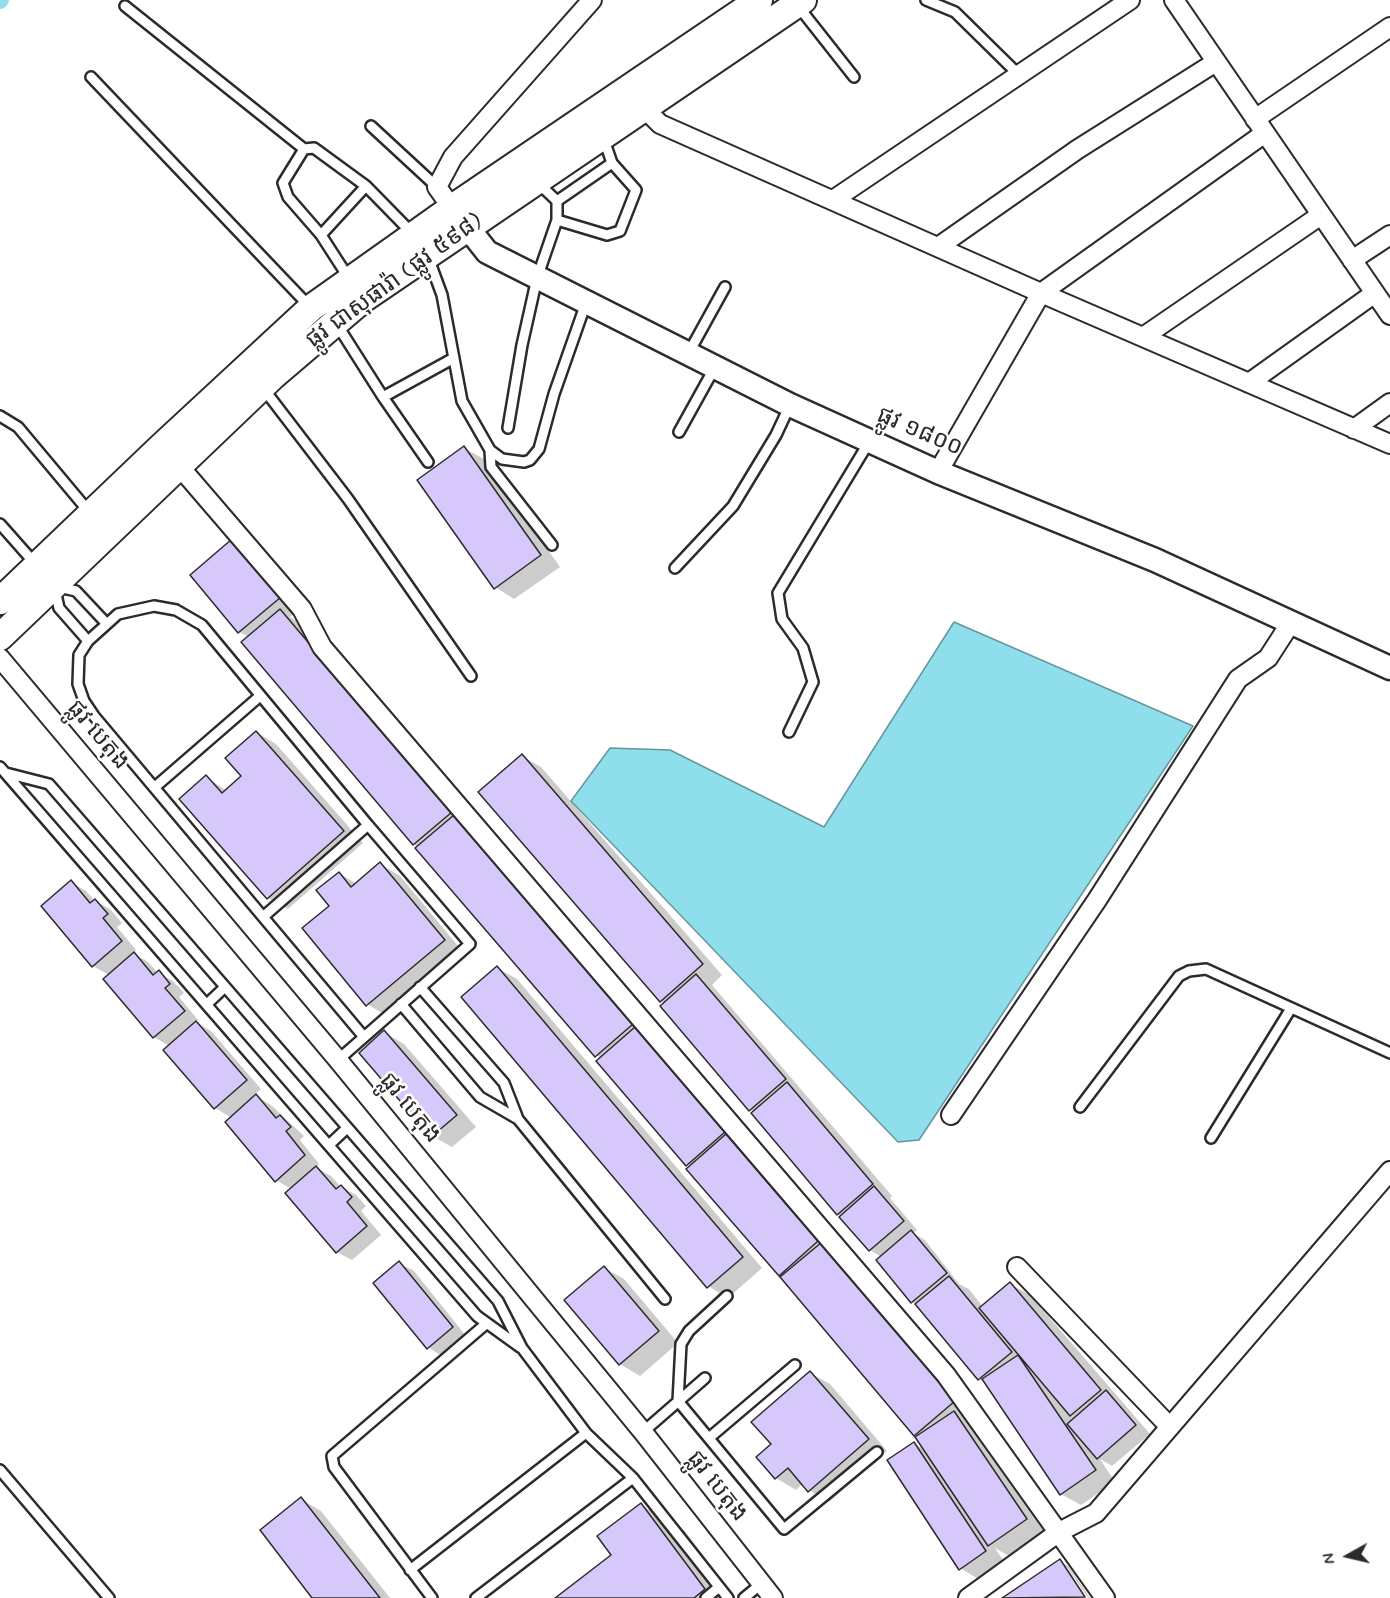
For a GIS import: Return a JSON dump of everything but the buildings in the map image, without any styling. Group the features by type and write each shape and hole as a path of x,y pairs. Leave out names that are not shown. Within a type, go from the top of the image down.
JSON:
{"main road":[{"name":"ផ្លូវ ជាសុផារ៉ា (ផ្លូវ ៥៩៨)","path":"5,620 54,585 98,524 161,447 311,308 356,289 420,245 759,0"},
{"name":"ផ្លូវ ជាសុផារ៉ា (ផ្លូវ ៥៩៨)","path":"460,217 537,182 800,2"},
{"name":"ផ្លូវ ជាសុផារ៉ា (ផ្លូវ ៥៩៨)","path":"5,620 36,566 179,465 335,321 356,289"}],"street":[{"path":"460,217 437,187 453,157 592,0"},
{"path":"833,200 1130,0"},
{"path":"1174,0 1390,315"},
{"path":"938,471 1041,293 1390,27"},
{"path":"938,247 1078,149 1216,62"},
{"path":"644,108 660,124 1041,293 1390,444"},
{"path":"1143,337 1321,214"},
{"name":"ផ្លូវ ១៨០០","path":"460,217 487,252 790,405 938,471 1155,560 1390,668"},
{"path":"1352,260 1390,235"},
{"path":"1249,383 1375,293"},
{"path":"1354,429 1390,404"},
{"path":"161,447 302,609 322,647 946,1374 1105,1598"},
{"path":"951,1115 1097,900 1239,679 1268,658 1290,624"},
{"name":"ផ្លូវ បេតុង","path":"0,658 338,1060 643,1432 767,1591"},
{"path":"968,1598 1059,1532 1096,1513 1390,1171"},
{"path":"1017,1267 1170,1427"}],"lane":[{"path":"926,0 954,12 1019,75"},
{"path":"800,2 854,77"},
{"path":"124,6 304,149 314,148 366,186 420,245 442,294 462,401 490,450 502,459 524,462 530,460 539,449 554,394 587,303"},
{"path":"91,76 311,308"},
{"path":"371,126 437,187"},
{"path":"557,220 607,235 620,231 636,190 612,163 603,136"},
{"path":"304,149 283,183 288,197 321,235 356,289"},
{"path":"557,201 612,163"},
{"path":"508,428 522,345 537,278 557,220 557,201 537,182"},
{"path":"321,235 366,186"},
{"path":"688,354 724,287"},
{"path":"335,321 428,462"},
{"path":"383,397 454,358"},
{"path":"679,432 715,367"},
{"path":"262,386 348,499 471,676"},
{"path":"675,568 733,506 776,435 790,405"},
{"path":"2,419 18,427 98,524"},
{"path":"789,732 813,682 803,648 782,619 778,593 869,441"},
{"path":"490,450 491,467 552,545"},
{"path":"0,524 54,585 59,608 88,641"},
{"path":"54,585 76,591 106,623"},
{"path":"338,1060 470,944 202,625 176,610 154,606 136,607 118,614 88,641 79,655 78,684 84,701 364,1037"},
{"path":"154,787 260,696"},
{"path":"3,770 49,784 498,1302 522,1348 586,1433 633,1478 728,1598"},
{"path":"3,770 477,1316 522,1348"},
{"path":"263,916 368,825"},
{"path":"1080,1107 1179,976 1189,971 1206,969 1290,1010 1390,1053"},
{"path":"207,1004 225,987"},
{"path":"420,987 504,1083 518,1119 665,1299"},
{"path":"401,1004 480,1097 518,1119"},
{"path":"1211,1138 1290,1010"},
{"path":"329,1145 347,1128"},
{"path":"727,1296 689,1331 681,1344 678,1401 784,1529 877,1452"},
{"path":"432,1598 334,1467 332,1456 487,1323"},
{"path":"709,1438 795,1365"},
{"path":"643,1432 705,1378"},
{"path":"410,1570 586,1433"},
{"path":"0,1470 110,1598"},
{"path":"476,1598 633,1478"},
{"path":"706,1598 719,1587"},
{"path":"744,1598 767,1591"}],"water":[{"path":"954,622 1193,726 919,1140 898,1142 571,801 610,748 670,750 824,827"}]}
